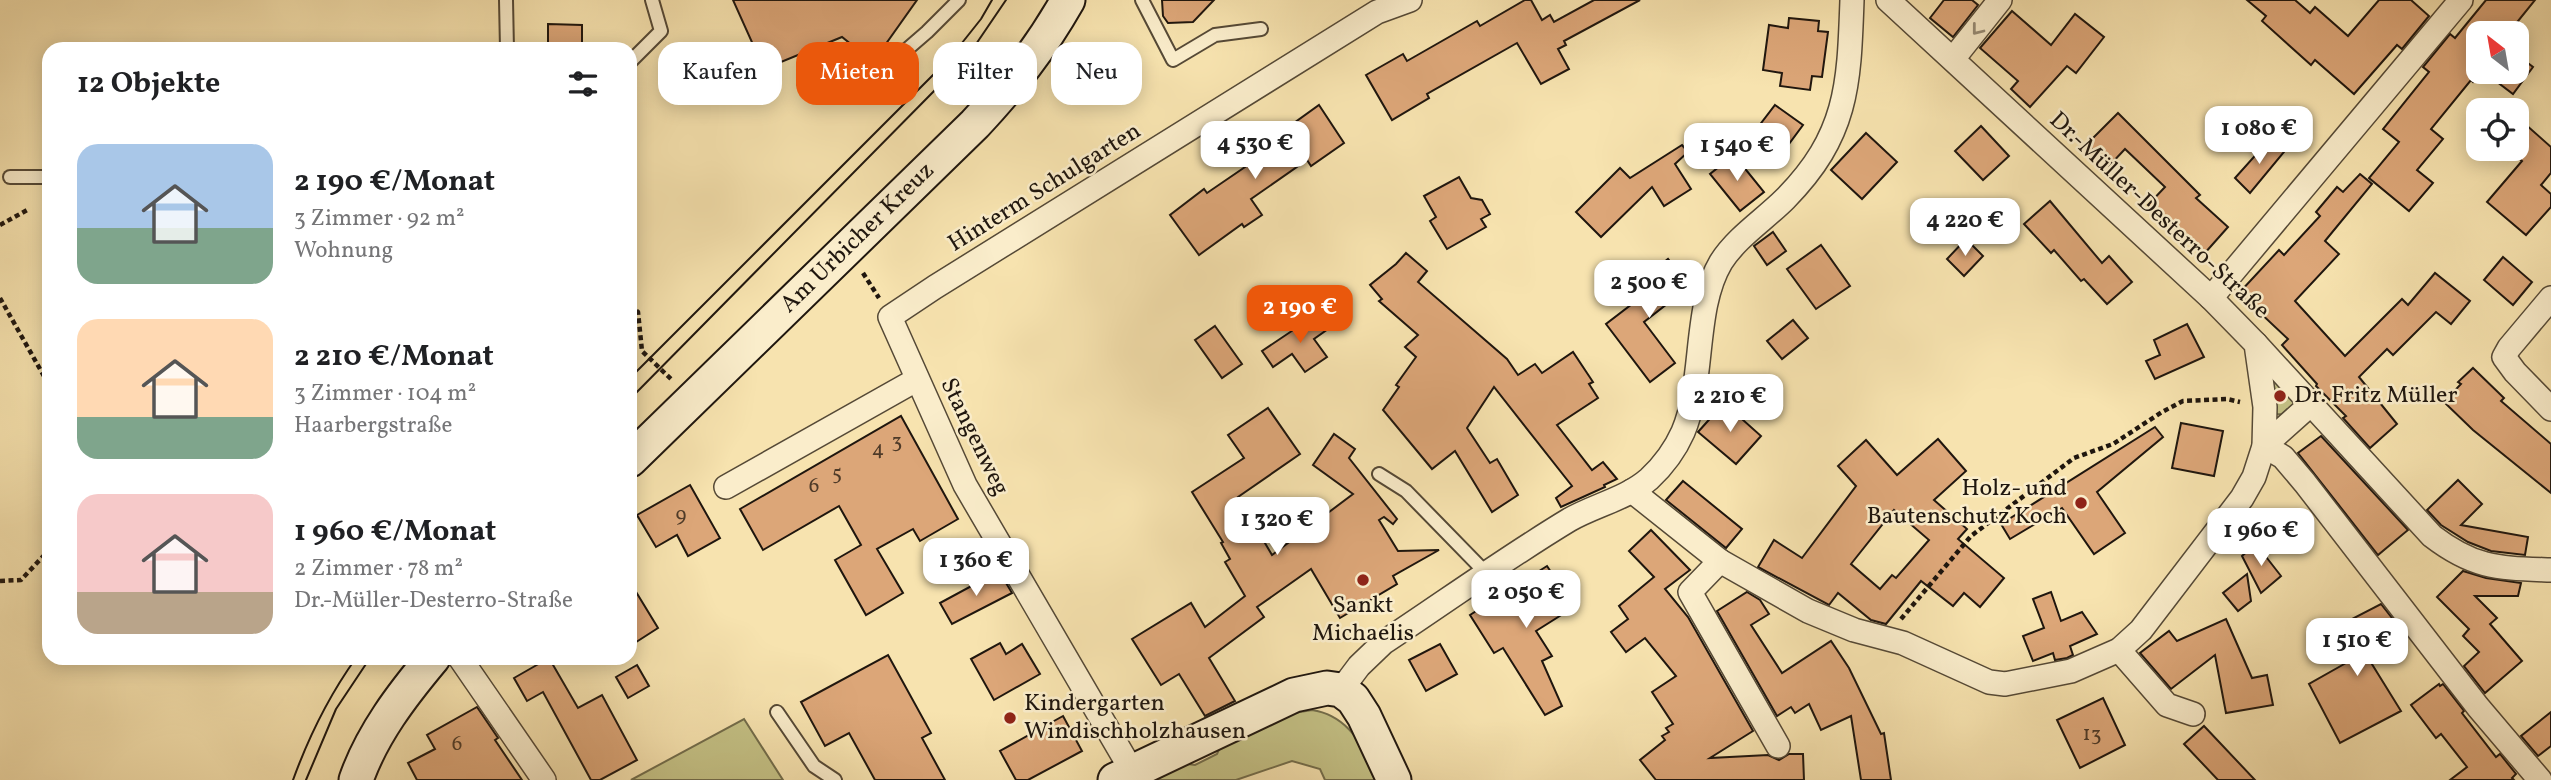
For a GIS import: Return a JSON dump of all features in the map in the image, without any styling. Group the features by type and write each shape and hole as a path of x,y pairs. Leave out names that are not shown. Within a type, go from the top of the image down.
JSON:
{"main road":[{"name":"Am Urbicher Kreuz","path":"637,453 983,116 1014,82 1043,42 1068,0"},
{"path":"356,780 375,739 402,695 427,665"},
{"path":"1124,776 1294,695 1327,688 1341,691 1353,699 1364,716 1394,780"}],"street":[{"name":"Hinterm Schulgarten","path":"885,308 935,286 1377,12 1410,0"},
{"path":"1341,691 1359,666 1383,643 1571,519 1632,491 1665,463 1684,430 1690,411 1707,303 1712,281 1721,263 1732,247 1793,191 1826,149 1844,103 1850,67 1852,0"},
{"name":"Dr.-Müller-Desterro-Straße","path":"1632,491 1720,561 1808,611 1854,630 1903,643 1989,682 2005,684 2071,671 2119,650 2141,630 2242,498 2254,477 2264,446 2265,407 2256,344 2211,298 1888,0"},
{"path":"1953,59 2000,0"},
{"path":"2211,298 2461,0"},
{"path":"2551,298 2504,357 2551,409"},
{"name":"Stangenweg","path":"885,308 965,485 1124,776"},
{"path":"2256,344 2432,536 2454,553 2482,564 2551,570"},
{"name":"Stangenweg","path":"726,487 916,380"},
{"path":"2311,404 2264,446 2283,457 2305,483 2478,707 2540,780"},
{"path":"1720,561 1690,592 1779,747"},
{"path":"2119,650 2167,705 2193,714"},
{"path":"465,665 544,780"}],"lane":[{"path":"506,0 506,42"},
{"path":"637,55 661,31 652,0"},
{"path":"915,42 959,0"},
{"path":"1142,0 1173,60 1215,34 1261,29"},
{"path":"10,177 42,177"},
{"path":"1379,474 1406,491 1487,575"},
{"path":"777,712 814,766 835,780"}],"path":[{"path":"0,225 29,209"},
{"path":"863,274 885,308"},
{"path":"0,298 42,373"},
{"path":"637,311 642,351 692,400"},
{"path":"1885,638 1971,536 2074,458 2113,444 2183,401 2227,399 2265,407"},
{"path":"0,581 21,580 42,558"}],"shaded area":[{"path":"2271,375 2296,405 2287,415 2274,411"},
{"path":"1312,710 1335,718 1352,732 1378,772 1374,780 1325,780 1320,769 1292,761 1236,780 1146,780 1180,763 1195,765 1217,754 1221,745 1288,714"},
{"path":"744,719 783,780 631,780"}],"building":[{"path":"733,0 917,0 887,42 848,42 842,37 830,42 796,42 796,56 782,62 782,42 752,42"},
{"path":"1162,0 1214,0 1193,22 1168,23 1163,16"},
{"path":"1525,0 1531,0 1542,20 1550,15 1554,22 1594,0 1640,0 1564,41 1566,45 1558,49 1569,69 1541,84 1517,43 1427,94 1429,98 1392,120 1366,75 1403,54 1407,61 1477,21 1480,26"},
{"path":"1944,0 1972,0 1978,5 1953,37 1930,18"},
{"path":"2247,0 2295,0 2310,13 2315,7 2348,36 2379,0 2411,0 2429,16 2402,49 2397,45 2354,94 2315,60 2311,65 2262,21 2266,16"},
{"path":"2486,0 2535,0 2518,21 2469,21"},
{"path":"2012,11 2051,45 2075,14 2104,37 2076,73 2067,66 2030,107 2011,89 2018,81 1980,48"},
{"path":"1789,18 1819,21 1818,31 1828,32 1822,77 1812,76 1810,90 1780,86 1782,73 1763,70 1769,25 1788,28"},
{"path":"548,24 582,25 582,42 548,42"},
{"path":"2466,25 2468,84 2431,129 2443,139 2417,170 2433,183 2409,211 2369,178 2399,142 2383,129 2429,72 2423,67 2450,34 2455,38"},
{"path":"2500,84 2520,84 2513,94"},
{"path":"1319,105 1344,143 1311,166 1307,160 1251,199 1262,215 1244,227 1242,224 1199,255 1170,215 1204,189 1207,193 1245,167 1241,161"},
{"path":"1775,105 1803,125 1780,156 1752,135"},
{"path":"2118,113 2200,195 2196,198 2228,227 2204,254 2148,205 2165,187 2125,149 2109,166 2087,144"},
{"path":"1981,126 2009,156 1983,180 1955,151"},
{"path":"2529,128 2551,147 2551,173 2541,185 2551,194 2551,207 2526,235 2487,202 2522,161 2529,161"},
{"path":"1866,133 1897,162 1862,199 1831,170"},
{"path":"2269,140 2284,152 2250,193 2235,178"},
{"path":"1682,145 1688,152 1675,164 1691,189 1664,206 1652,187 1601,237 1576,212 1620,168 1630,178"},
{"path":"1734,155 1764,192 1740,211 1710,174"},
{"path":"2360,174 2372,184 2325,241 2339,254 2295,301 2345,356 2402,299 2408,305 2435,273 2470,301 2451,324 2436,312 2393,355 2387,349 2359,377 2397,424 2370,448 2343,418 2346,416 2316,386 2282,345 2288,339 2239,293 2279,250 2284,255 2320,216 2316,212 2337,187 2343,192"},
{"path":"1459,177 1471,198 1482,200 1490,214 1481,219 1486,227 1447,249 1430,221 1436,217 1424,196"},
{"path":"2050,201 2102,263 2109,256 2132,282 2107,304 2084,279 2081,281 2054,250 2051,253 2024,224"},
{"path":"1773,232 1786,251 1767,265 1754,246"},
{"path":"1966,239 1983,256 1964,276 1947,259"},
{"path":"1821,245 1850,286 1816,309 1787,269"},
{"path":"1406,253 1427,271 1418,282 1507,359 1518,375 1535,364 1542,373 1573,352 1593,382 1589,384 1598,398 1557,425 1592,470 1603,462 1617,479 1561,507 1556,498 1572,486 1494,387 1467,428 1490,463 1497,459 1518,495 1492,512 1455,451 1432,469 1383,410 1399,387 1396,385 1416,357 1405,347 1418,335 1379,301 1382,299 1370,285"},
{"path":"2503,257 2532,282 2513,305 2484,280"},
{"path":"1668,259 1690,286 1644,322 1675,363 1650,382 1606,324 1645,294 1637,284"},
{"path":"1317,314 1328,329 1314,339 1327,357 1305,372 1292,354 1273,367 1262,351"},
{"path":"1793,320 1808,338 1782,359 1767,341"},
{"path":"2187,324 2204,357 2155,379 2146,361 2160,355 2154,340"},
{"path":"1215,326 1242,364 1222,378 1195,340"},
{"path":"2473,368 2504,398 2501,401 2551,444 2551,493 2473,430 2444,402 2461,384 2458,382"},
{"path":"1724,403 1761,436 1736,464 1698,432"},
{"path":"1268,408 1300,454 1238,497 1272,555 1353,494 1313,465 1334,434 1355,449 1349,458 1397,519 1393,524 1384,517 1379,520 1398,551 1439,550 1393,576 1397,584 1340,618 1311,569 1257,607 1264,617 1209,658 1235,701 1205,716 1179,674 1161,685 1132,639 1191,603 1205,627 1245,596 1225,562 1230,559 1221,543 1223,542 1192,492 1244,458 1228,435"},
{"path":"901,416 958,519 920,541 913,529 877,549 903,593 866,615 835,560 861,545 839,506 763,550 740,509"},
{"path":"2181,423 2223,431 2214,476 2172,468"},
{"path":"2155,427 2163,437 2097,492 2125,533 2094,554 2062,508 2010,539 2001,524"},
{"path":"2321,436 2408,530 2378,555 2298,453"},
{"path":"1938,439 1966,471 1934,500 1967,529 1958,539 2004,578 1980,607 1964,593 1953,606 1921,581 1886,624 1871,620 1838,593 1829,605 1758,567 1774,540 1802,558 1856,486 1838,466 1866,440 1897,475","holes":["1894,510 1929,540 1896,578 1892,575 1880,589 1851,564"]},
{"path":"2458,480 2482,504 2461,525 2528,537 2525,555 2491,551 2468,542 2441,525 2427,510"},
{"path":"1683,481 1742,529 1726,548 1666,500"},
{"path":"690,485 720,538 688,556 677,535 656,547 637,515"},
{"path":"1651,530 1690,570 1665,589 1688,617 1753,731 1710,758 1768,755 1779,760 1789,754 1803,754 1804,780 1656,780 1640,760 1665,740 1662,736 1669,732 1666,728 1673,724 1652,692 1676,676 1645,638 1626,652 1611,632 1628,619 1619,606 1654,577 1629,551"},
{"path":"2256,544 2281,576 2261,593 2242,556"},
{"path":"1547,566 1574,607 1536,631 1552,656 1542,661 1562,706 1545,715 1503,648 1494,653 1470,615"},
{"path":"999,571 1012,593 952,624 940,603"},
{"path":"2463,571 2486,578 2521,583 2518,596 2475,596 2497,618 2490,624 2522,661 2485,693 2464,666 2479,652 2463,636 2469,629 2437,597"},
{"path":"2247,574 2251,601 2238,611 2223,593"},
{"path":"1747,592 1760,600 1769,614 1751,625 1782,673 1831,641 1849,668 1881,734 1884,733 1891,780 1861,780 1851,716 1821,730 1809,704 1795,713 1791,707 1777,716 1717,611"},
{"path":"2051,592 2061,621 2082,612 2097,634 2070,646 2073,655 2067,658 2055,660 2053,653 2033,661 2023,636 2044,628 2033,599"},
{"path":"637,594 658,628 637,642"},
{"path":"2381,604 2399,627 2362,648 2401,711 2340,743 2309,684 2346,663 2330,635 2348,621"},
{"path":"2226,619 2252,678 2267,675 2273,705 2226,713 2215,655 2171,689 2140,653 2169,631 2177,641"},
{"path":"1000,643 1006,654 1022,644 1040,674 994,700 971,659"},
{"path":"1440,644 1457,674 1426,691 1409,660"},
{"path":"888,655 931,733 922,738 945,780 875,780 849,733 825,746 801,702"},
{"path":"537,665 553,665 578,708 602,695 637,760 600,780 591,780 543,692 527,701 514,678"},
{"path":"637,665 649,686 628,698 616,677"},
{"path":"2439,684 2443,684 2496,757 2500,754 2516,774 2512,778 2514,780 2450,780 2467,767 2441,734 2436,738 2411,705"},
{"path":"2103,698 2125,745 2080,768 2057,720"},
{"path":"477,707 522,780 417,780 408,763 435,749 427,735"},
{"path":"2551,712 2551,746 2538,756 2521,736"},
{"path":"1063,716 1082,751 1028,780 1016,780 1000,751"},
{"path":"2204,726 2255,780 2218,780 2184,744"}],"tram line":[{"path":"637,371 950,58 981,19 992,0"},
{"path":"637,392 938,87 972,50 1006,0"},
{"path":"293,780 320,717 351,665"},
{"path":"306,780 336,709 365,665"}],"place":[{"name":"Dr. Fritz Müller","path":"2280,396"},
{"name":"Holz- und Bautenschutz Koch","path":"2081,503"},
{"name":"Sankt Michaelis","path":"1363,580"},
{"name":"Kindergarten Windischholzhausen","path":"1010,718"}]}
